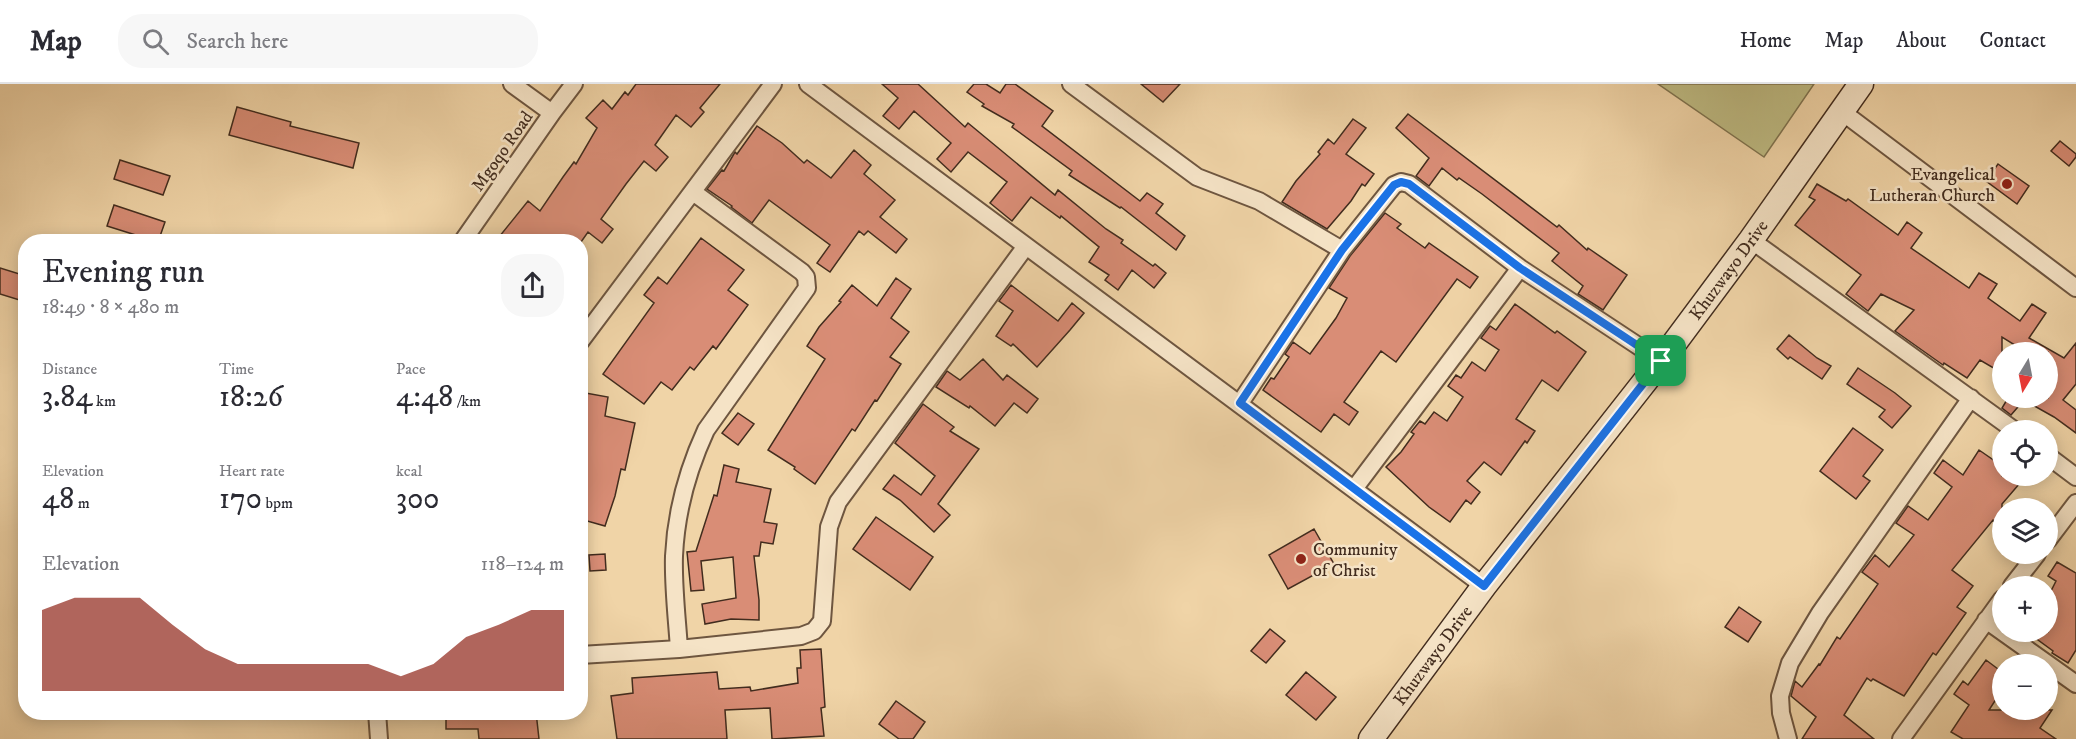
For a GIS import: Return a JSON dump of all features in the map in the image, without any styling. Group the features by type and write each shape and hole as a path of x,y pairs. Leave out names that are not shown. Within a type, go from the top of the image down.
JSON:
{"street":[{"path":"512,84 552,113"},
{"name":"Mgoqo Road","path":"468,234 574,84"},
{"path":"588,331 773,84"},
{"path":"808,84 1484,586"},
{"path":"1071,84 1197,177 1259,201 1342,250"},
{"name":"Khuzwayo Drive","path":"1371,739 1484,586 1661,361 1751,240 1861,84"},
{"path":"1841,111 2074,283"},
{"path":"1240,403 1342,250 1394,185 1404,182 1520,268 1661,361"},
{"path":"679,649 674,553 688,475 697,449 706,430 807,288 806,277 802,272 693,192"},
{"path":"1751,240 2001,420"},
{"path":"588,655 679,649 801,636 814,631 822,621 829,527 838,502 1026,246"},
{"path":"1354,489 1520,268"},
{"path":"1788,739 1781,713 1780,696 1790,663 1820,613 1971,398"},
{"path":"2058,464 2076,477"},
{"path":"2058,527 2076,503"},
{"path":"2020,576 2029,564"},
{"path":"1901,739 1992,612"},
{"path":"1986,620 2076,684"},
{"path":"378,720 379,739"}],"shaded area":[{"path":"1658,84 1814,84 1764,157"}],"building":[{"path":"636,84 720,84 700,108 704,112 691,127 676,115 655,145 668,157 656,171 644,161 626,184 601,219 613,229 602,243 588,232 587,234 501,234 528,201 540,211 574,162 576,164 597,128 586,118 603,100 612,109 625,92 628,95"},
{"path":"882,84 918,84 965,127 968,123 1055,195 1058,190 1123,240 1121,243 1166,273 1154,288 1132,270 1118,290 1105,280 1109,275 1089,262 1099,247 1061,216 1060,218 1031,197 1012,221 990,203 1007,182 968,152 951,172 937,159 951,143 914,111 899,129 883,116 898,98"},
{"path":"974,84 986,84 1000,93 1006,84 1015,84 1053,111 1042,126 1140,201 1147,193 1163,204 1156,213 1185,236 1176,250 1121,207 1069,175 1072,171 1012,127 1014,124 982,106 984,104 967,92"},
{"path":"1141,84 1180,84 1163,102"},
{"path":"237,107 291,122 290,126 359,143 353,168 229,135"},
{"path":"1408,114 1557,227 1559,225 1587,250 1588,248 1627,275 1603,310 1578,294 1583,286 1552,261 1559,253 1482,194 1459,178 1457,180 1442,168 1429,186 1416,176 1429,158 1396,128"},
{"path":"1353,119 1366,128 1346,154 1374,174 1365,186 1362,184 1327,229 1282,202 1296,181 1320,154 1318,152 1328,139 1334,144"},
{"path":"757,126 782,143 804,163 807,160 831,178 854,150 871,165 864,174 895,200 880,217 907,239 896,253 868,231 864,235 859,231 830,272 817,263 830,245 769,200 752,223 707,189 722,170 724,171 735,152 737,154"},
{"path":"2060,141 2076,154 2069,166 2051,151"},
{"path":"120,160 170,176 163,195 114,179"},
{"name":"Evangelical Lutheran Church","path":"1998,164 2029,186 2017,204 1986,181"},
{"path":"1817,184 1846,201 1848,199 1898,235 1907,222 1922,233 1911,248 1969,288 1979,273 1997,284 1988,298 2020,321 2032,304 2046,313 2029,338 2036,342 2010,342 2002,337 2002,342 1992,342 1992,367 1980,360 1967,378 1944,363 1943,365 1895,331 1914,310 1881,294 1868,311 1846,294 1861,275 1795,225 1815,200 1809,197"},
{"path":"114,205 165,222 161,234 132,234 107,226"},
{"path":"1385,213 1401,224 1397,228 1425,248 1429,243 1478,277 1470,288 1457,279 1396,362 1381,351 1344,402 1358,412 1349,425 1334,414 1321,432 1263,390 1271,378 1274,379 1289,357 1285,354 1293,342 1310,354 1336,318 1347,298 1329,288 1350,256"},
{"path":"701,238 744,270 728,290 748,305 716,349 713,346 694,370 690,367 672,390 661,382 644,404 603,374 654,303 644,295 658,277 667,284"},
{"path":"0,268 18,274 18,300 0,294"},
{"path":"896,278 911,289 891,318 909,332 890,357 901,364 877,401 875,400 855,431 852,429 815,484 794,469 795,467 768,450 825,359 807,346 852,285 877,306"},
{"path":"1011,285 1058,321 1072,303 1084,313 1037,367 1013,344 1011,346 996,336 1013,311 999,301"},
{"path":"1515,304 1586,352 1558,391 1542,380 1516,419 1535,431 1501,475 1484,462 1467,481 1480,492 1471,504 1466,500 1450,522 1429,507 1386,467 1401,452 1414,434 1411,432 1420,421 1425,424 1434,412 1447,421 1463,397 1448,386 1456,375 1461,378 1472,362 1485,371 1499,350 1481,338 1490,326 1496,330"},
{"path":"1789,335 1817,358 1831,366 1822,379 1790,357 1788,359 1777,349"},
{"path":"2076,343 2076,384 2063,400 2076,410 2076,433 2038,408 2058,408 2058,355 2064,358"},
{"path":"983,359 1003,380 1007,375 1038,399 1027,413 1014,403 995,426 970,406 969,408 936,387 947,371 960,380"},
{"path":"1858,368 1911,406 1892,428 1879,417 1885,410 1847,384"},
{"path":"588,393 608,397 605,416 635,423 625,470 621,469 605,526 588,521"},
{"path":"923,404 954,427 950,431 979,449 938,504 950,515 934,532 900,500 883,489 894,475 921,495 935,476 895,443"},
{"path":"2002,408 2017,408 2011,415"},
{"path":"738,413 754,424 738,445 722,433"},
{"path":"1853,428 1883,450 1863,476 1870,481 1856,499 1820,471"},
{"path":"1979,450 1992,459 1992,486 2017,486 2007,498 1992,498 1992,521 1952,570 1973,586 1957,607 1966,613 1936,655 1933,653 1904,696 1867,678 1844,715 1874,739 1802,739 1816,717 1791,696 1795,681 1802,687 1820,665 1837,637 1840,639 1878,584 1862,572 1875,555 1889,567 1914,535 1896,523 1908,506 1928,520 1952,487 1934,473 1943,460 1963,475"},
{"path":"724,465 739,469 736,482 771,489 764,522 777,524 773,544 761,542 759,556 754,556 759,620 731,619 705,624 702,604 736,598 733,557 701,561 704,590 691,591 687,552 696,551 714,495 717,496"},
{"path":"876,517 933,557 910,590 853,549"},
{"name":"Community of Christ","path":"1314,529 1334,564 1288,589 1269,555"},
{"path":"605,554 606,570 590,571 589,555"},
{"path":"2058,563 2076,573 2076,650 2068,663 2058,657 2058,654 2052,653 2053,651 2041,642 2058,642 2058,576 2048,576"},
{"path":"1739,607 1761,622 1748,642 1725,627"},
{"path":"1270,629 1285,641 1266,663 1251,651"},
{"path":"821,649 825,707 821,708 824,736 772,739 770,708 725,710 727,739 617,739 611,696 633,693 632,678 717,672 719,689 750,687 751,691 798,683 797,668 801,668 800,650"},
{"path":"1986,660 1992,664 1992,705 1989,710 1992,710 1992,720 2045,720 2040,728 2056,739 1963,739 1951,732 1969,705 1954,694 1963,681 1968,685"},
{"path":"1306,672 1336,697 1316,720 1286,695"},
{"path":"896,701 925,722 913,739 899,739 879,724"},
{"path":"446,720 537,720 539,739 479,739 478,729 446,729"}],"place":[{"name":"Evangelical Lutheran Church","path":"2007,184"},
{"name":"Community of Christ","path":"1301,559"}],"route":[{"path":"1401,182 1409,184 1520,268 1661,361 1484,586 1240,403 1342,250 1394,185 1401,182"}]}
